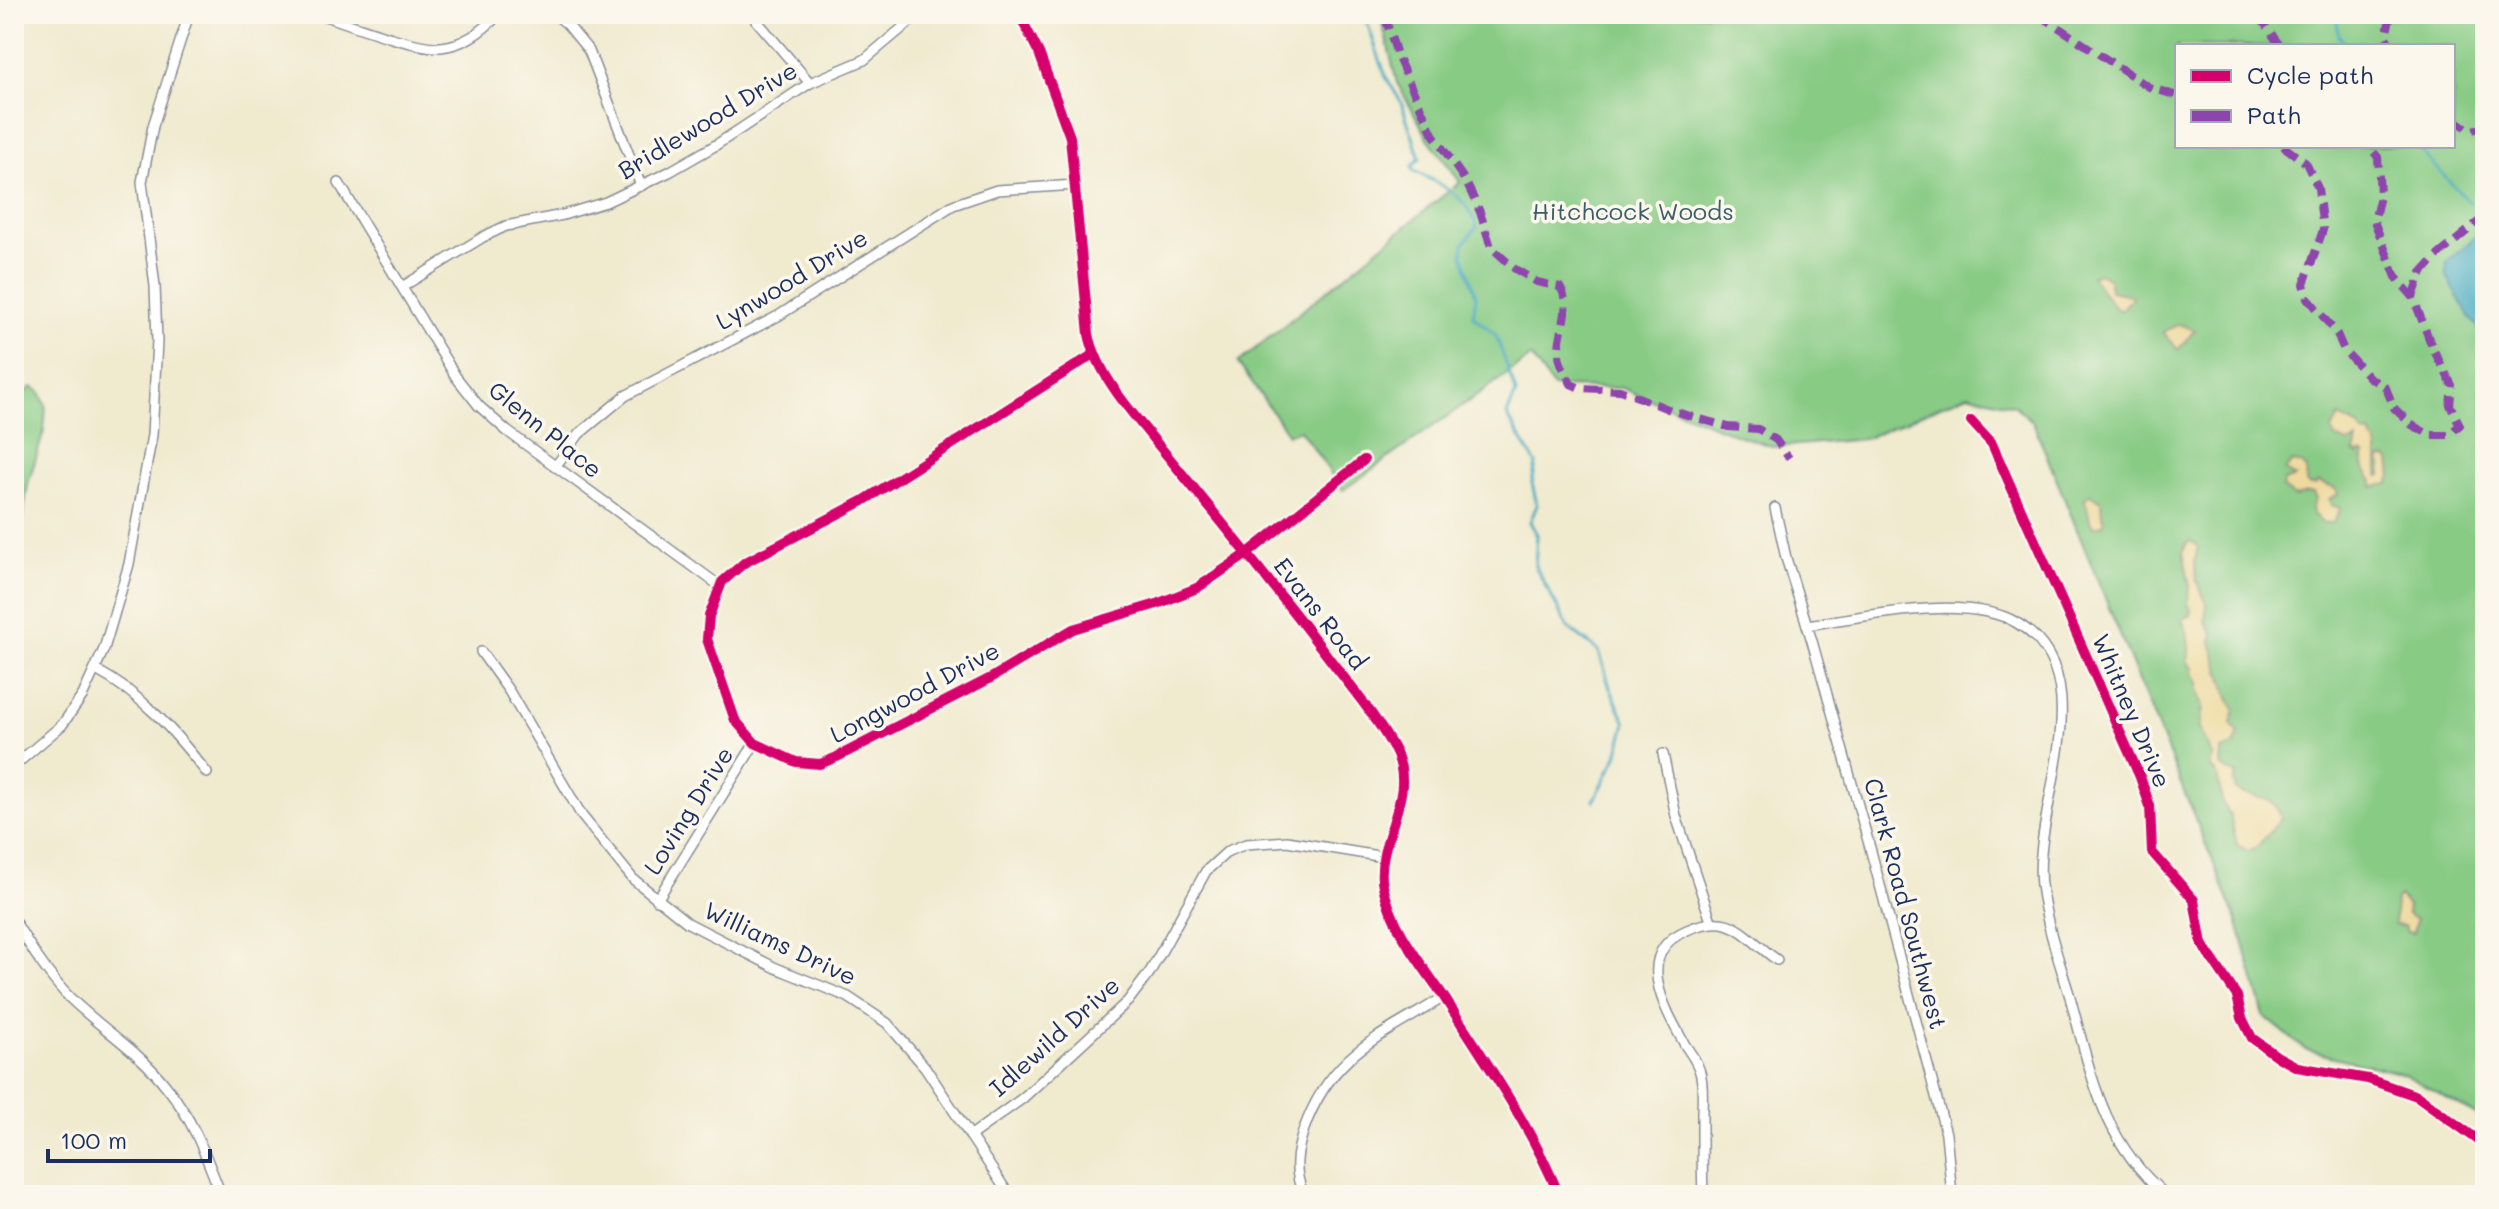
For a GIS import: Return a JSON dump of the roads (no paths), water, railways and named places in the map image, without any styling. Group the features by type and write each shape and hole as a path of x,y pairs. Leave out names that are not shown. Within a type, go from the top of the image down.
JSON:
{"street":[{"path":"14,766 62,725 83,695 96,670 129,564 152,435 157,319 142,182 153,126 189,14"},
{"path":"320,14 439,48 469,38 499,14"},
{"path":"555,14 589,51 641,186"},
{"path":"751,14 810,83"},
{"name":"Bridlewood Drive","path":"402,287 501,228 584,209 641,186 716,145 810,83 864,60 919,14"},
{"name":"Evans Road","path":"1019,14 1039,53 1065,118 1073,156 1089,334 1094,354 1108,381 1282,595 1372,714 1396,753 1401,776 1400,801 1384,857 1382,880 1390,910 1504,1094 1559,1195"},
{"name":"Glenn Place","path":"339,183 467,392 500,425 720,586"},
{"name":"Lynwood Drive","path":"555,467 579,434 625,396 778,316 953,205 997,190 1076,185"},
{"path":"720,586 733,570 863,501 1094,354"},
{"name":"Whitney Drive","path":"1971,421 1992,444 2140,777 2150,806 2152,852 2194,900 2202,944 2237,996 2242,1018 2252,1038 2297,1067 2368,1079 2417,1096 2485,1145"},
{"name":"Longwood Drive","path":"720,586 709,616 707,639 735,720 755,743 796,762 820,764 991,678 1073,629 1181,595 1212,578 1247,554 1364,460"},
{"name":"Clark Road Southwest","path":"1775,508 1786,558 1872,855 1946,1134 1952,1195"},
{"path":"1807,625 1911,610 1985,612 2016,623 2033,636 2047,654 2057,682 2062,711 2041,864 2041,885 2052,937 2101,1106 2132,1161 2166,1195"},
{"name":"Williams Drive","path":"481,652 509,691 582,816 633,879 688,923 713,937 776,968 848,997 876,1014 913,1052 1009,1195"},
{"path":"96,670 118,682 156,712 207,773"},
{"name":"Loving Drive","path":"657,900 755,743"},
{"path":"1663,754 1676,816 1711,921"},
{"name":"Idlewild Drive","path":"970,1136 1023,1098 1128,1001 1150,972 1206,871 1228,851 1246,844 1287,841 1384,857"},
{"path":"14,920 42,964 70,998 138,1055 165,1084 199,1138 221,1195"},
{"path":"1703,1195 1700,1070 1659,989 1656,972 1660,953 1669,940 1685,930 1711,921 1732,925 1777,960"},
{"path":"1304,1195 1295,1164 1309,1117 1324,1085 1351,1056 1444,997"}],"water":[{"path":"2485,229 2485,335 2469,317 2446,274 2447,261"}],"waterway":[{"path":"1364,14 1386,77 1401,102 1420,158 1412,167 1414,171 1461,200 1477,227 1464,243 1463,255 1476,296 1473,316 1496,335 1516,393 1507,415 1536,464 1532,483 1537,505 1530,522 1537,535 1535,566 1569,629 1599,651 1610,688 1626,723 1617,756 1594,801"},
{"path":"2336,14 2339,36 2345,44"},
{"path":"2418,148 2470,203"}],"park label":[{"name":"Hitchcock Woods","path":"1633,212"}]}
